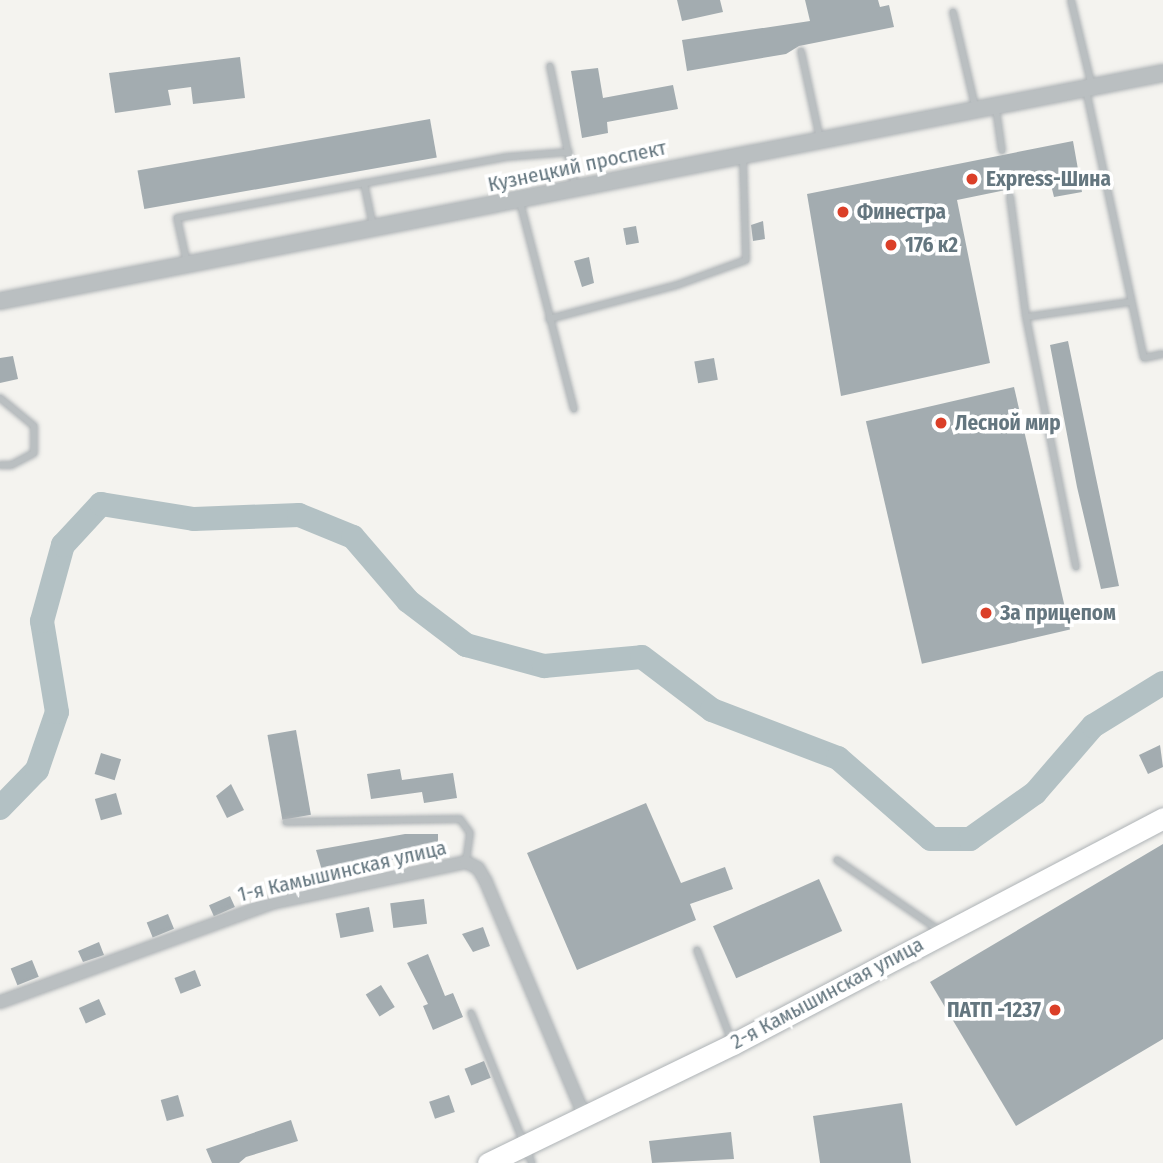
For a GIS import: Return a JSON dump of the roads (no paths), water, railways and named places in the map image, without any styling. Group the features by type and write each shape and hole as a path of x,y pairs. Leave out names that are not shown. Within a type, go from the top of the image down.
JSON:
{"main road":[{"name":"2-я Камышинская улица","path":"488,1163 530,1154 585,1117 733,1044 940,931 1163,818"}],"street":[{"name":"Кузнецкий проспект","path":"0,301 576,189 743,152 996,109 1163,73"},
{"name":"1-я Камышинская улица","path":"0,1002 272,903 466,862 478,868 486,883 585,1117"}],"lane":[{"path":"1071,0 1130,302 1144,358 1163,354"},
{"path":"953,12 976,112"},
{"path":"801,51 820,139"},
{"path":"551,66 576,189"},
{"path":"996,109 1002,152"},
{"path":"187,263 177,218 506,157 569,152"},
{"path":"549,318 677,285 746,260 743,152"},
{"path":"364,183 373,227"},
{"path":"1010,196 1026,317 1076,567"},
{"path":"520,200 574,409"},
{"path":"1026,317 1130,302"},
{"path":"0,398 34,426 34,453 0,466"},
{"path":"286,822 460,819 470,833 466,862"},
{"path":"837,860 940,931"},
{"path":"697,950 733,1044"},
{"path":"471,1013 530,1154"}],"waterway":[{"path":"0,808 37,770 57,712 42,621 63,545 101,504 194,519 299,515 353,537 408,601 466,645 544,666 642,657 712,710 838,758 931,839 970,839 1035,793 1093,726 1163,683"}],"place":[{"name":"Express-Шина","path":"972,179"},
{"name":"Финестра","path":"843,212"},
{"name":"176 к2","path":"891,245"},
{"name":"Лесной мир","path":"941,423"},
{"name":"За прицепом","path":"986,613"},
{"name":"ПАТП -1237","path":"1055,1010"}]}
